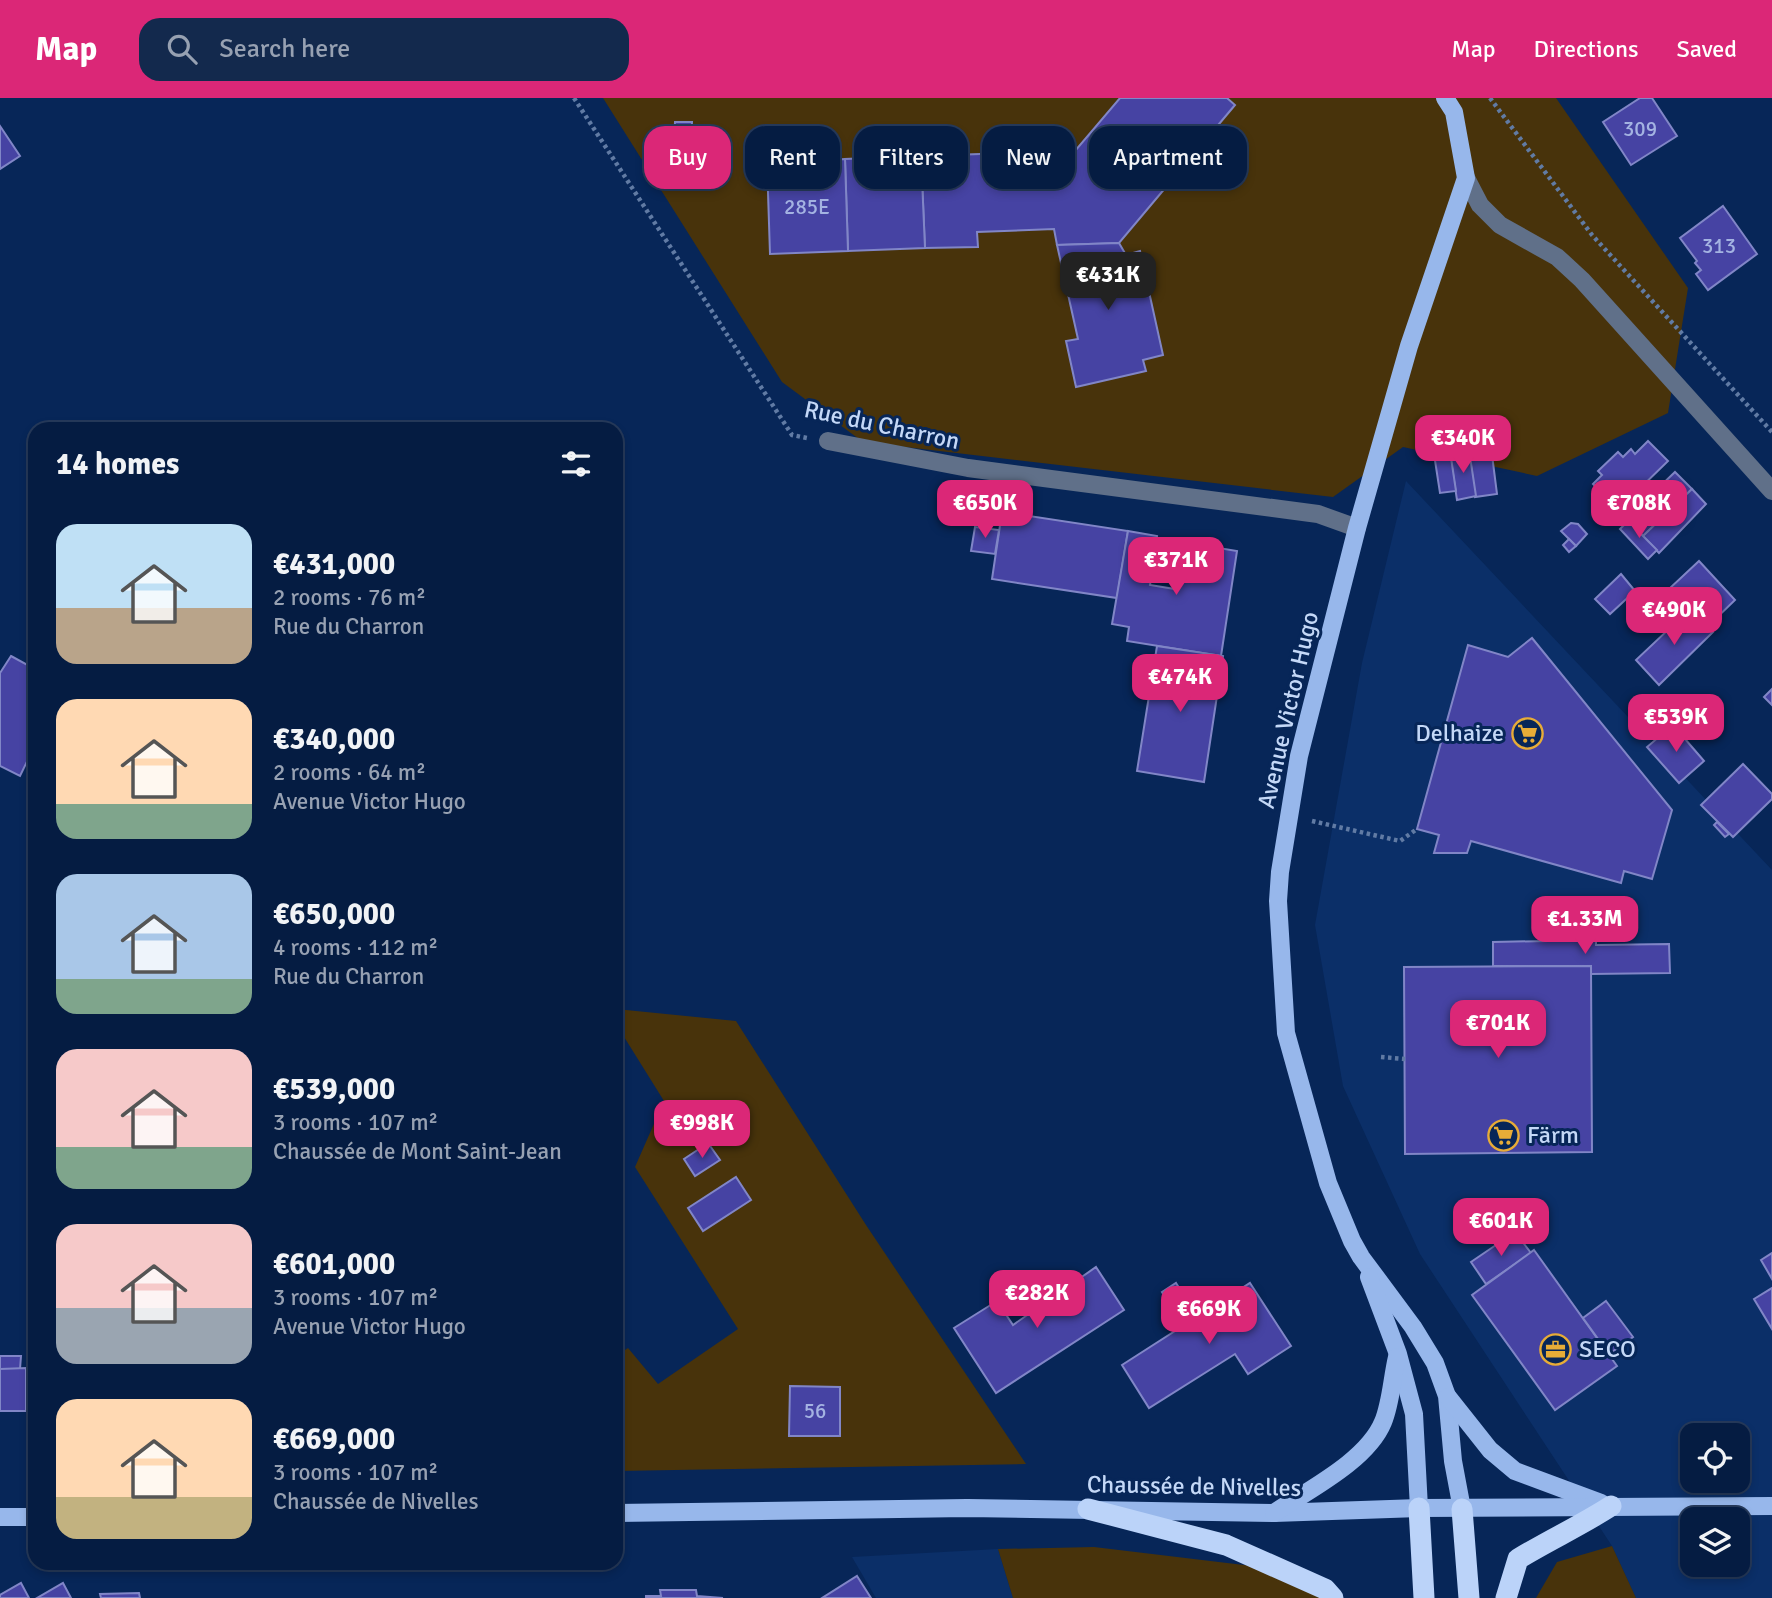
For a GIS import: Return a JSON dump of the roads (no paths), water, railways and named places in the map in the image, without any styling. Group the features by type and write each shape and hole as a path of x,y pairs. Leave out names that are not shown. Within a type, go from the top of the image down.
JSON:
{"highway":[{"path":"1506,1598 1518,1559 1552,1538 1575,1529 1611,1506"},
{"path":"1419,1508 1424,1598"},
{"path":"1088,1509 1226,1545 1325,1589 1333,1598"},
{"path":"1462,1509 1469,1598"}],"main road":[{"path":"1445,98 1454,112 1466,178"},
{"name":"Avenue Victor Hugo","path":"1462,1509 1453,1461 1447,1396 1435,1363 1352,1241 1328,1182 1286,1033 1278,901 1280,872 1299,756 1357,528 1409,346 1466,178"},
{"name":"Avenue Victor Hugo","path":"1362,1257 1398,1354 1413,1414 1419,1508"},
{"path":"1274,1513 1345,1466 1365,1449 1383,1423 1398,1354"},
{"name":"Avenue Victor Hugo","path":"1447,1396 1490,1450 1515,1471 1611,1506"},
{"name":"Chaussée de Nivelles","path":"623,1513 967,1508 1274,1513 1419,1508 1772,1506"},
{"path":"0,1517 28,1517"}],"street":[{"path":"1466,178 1480,205 1500,225 1557,257 1582,280 1772,491"},
{"name":"Rue du Charron","path":"828,441 968,468 1318,514 1357,528"}],"place":[{"name":"Delhaize","path":"1527,733"},
{"name":"Färm","path":"1504,1135"},
{"name":"SECO","path":"1556,1349"}]}
